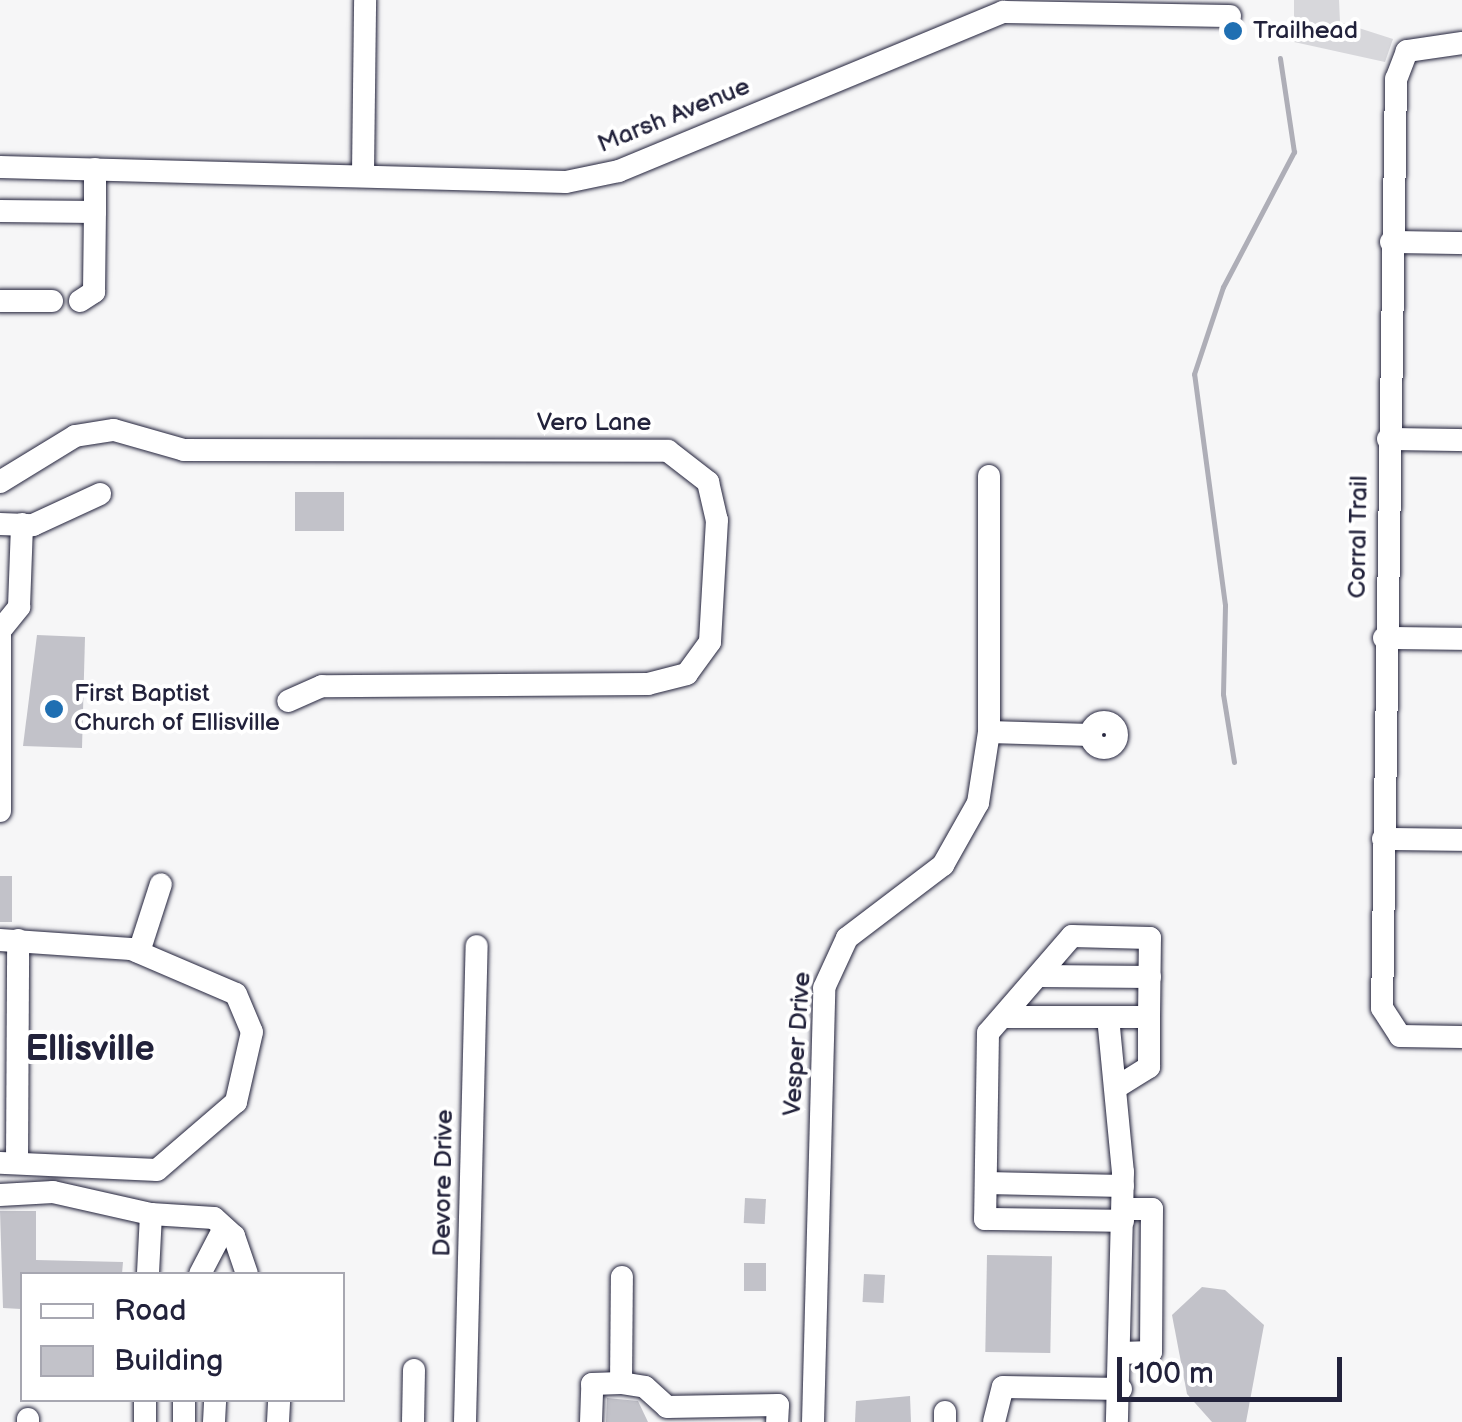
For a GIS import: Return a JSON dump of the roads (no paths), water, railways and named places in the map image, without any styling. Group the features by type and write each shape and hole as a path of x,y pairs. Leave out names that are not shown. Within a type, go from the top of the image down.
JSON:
{"street":[{"path":"362,174 365,0"},
{"name":"Marsh Avenue","path":"0,167 588,178 1003,12 1230,16"},
{"name":"Corral Trail","path":"1462,43 1407,52 1396,80 1383,838 1386,1026 1400,1036 1462,1037"},
{"path":"80,301 94,292 95,169"},
{"path":"0,211 95,212"},
{"path":"1391,242 1462,243"},
{"path":"0,301 52,301"},
{"name":"Vero Lane","path":"0,482 76,436 114,430 184,450 668,451 708,482 717,520 710,642 688,674 648,684 322,686 288,701"},
{"path":"1388,439 1462,440"},
{"name":"Vesper Drive","path":"813,1422 830,963 846,938 959,844 978,802 989,732 989,476"},
{"path":"0,812 2,627 18,607 11,524 100,494"},
{"path":"1384,638 1462,639"},
{"path":"989,732 1091,736"},
{"path":"1383,838 1462,840"},
{"path":"140,952 161,884"},
{"path":"1117,1087 1149,1067 1150,938 1072,936 1007,1017 988,1033 985,1219 1123,1205"},
{"path":"9,940 140,952 217,983 249,1010 236,1102 156,1170 8,1163 9,940"},
{"name":"Devore Drive","path":"465,1422 477,946"},
{"path":"1040,976 1150,977"},
{"path":"1007,1017 1149,1017"},
{"path":"1108,1017 1108,1083 1117,1087"},
{"path":"1117,1087 1123,1205 1118,1422"},
{"path":"986,1183 1152,1209 1151,1352 1121,1353"},
{"path":"0,1195 53,1192 152,1214 171,1210 224,1228 246,1272"},
{"path":"148,1272 152,1214"},
{"path":"201,1272 224,1228"},
{"path":"621,1383 622,1277"},
{"path":"413,1422 414,1370"},
{"path":"591,1422 592,1384 621,1383 645,1387 667,1406 778,1405 778,1422"},
{"path":"994,1422 1003,1387 1121,1389"}],"waterway":[{"path":"1234,762 1223,694 1225,605 1194,374 1223,287 1294,152 1280,58"}],"place":[{"name":"Trailhead","path":"1233,31"},
{"name":"First Baptist Church of Ellisville","path":"54,709"}],"district":[{"name":"Ellisville","path":"90,1050"}]}
